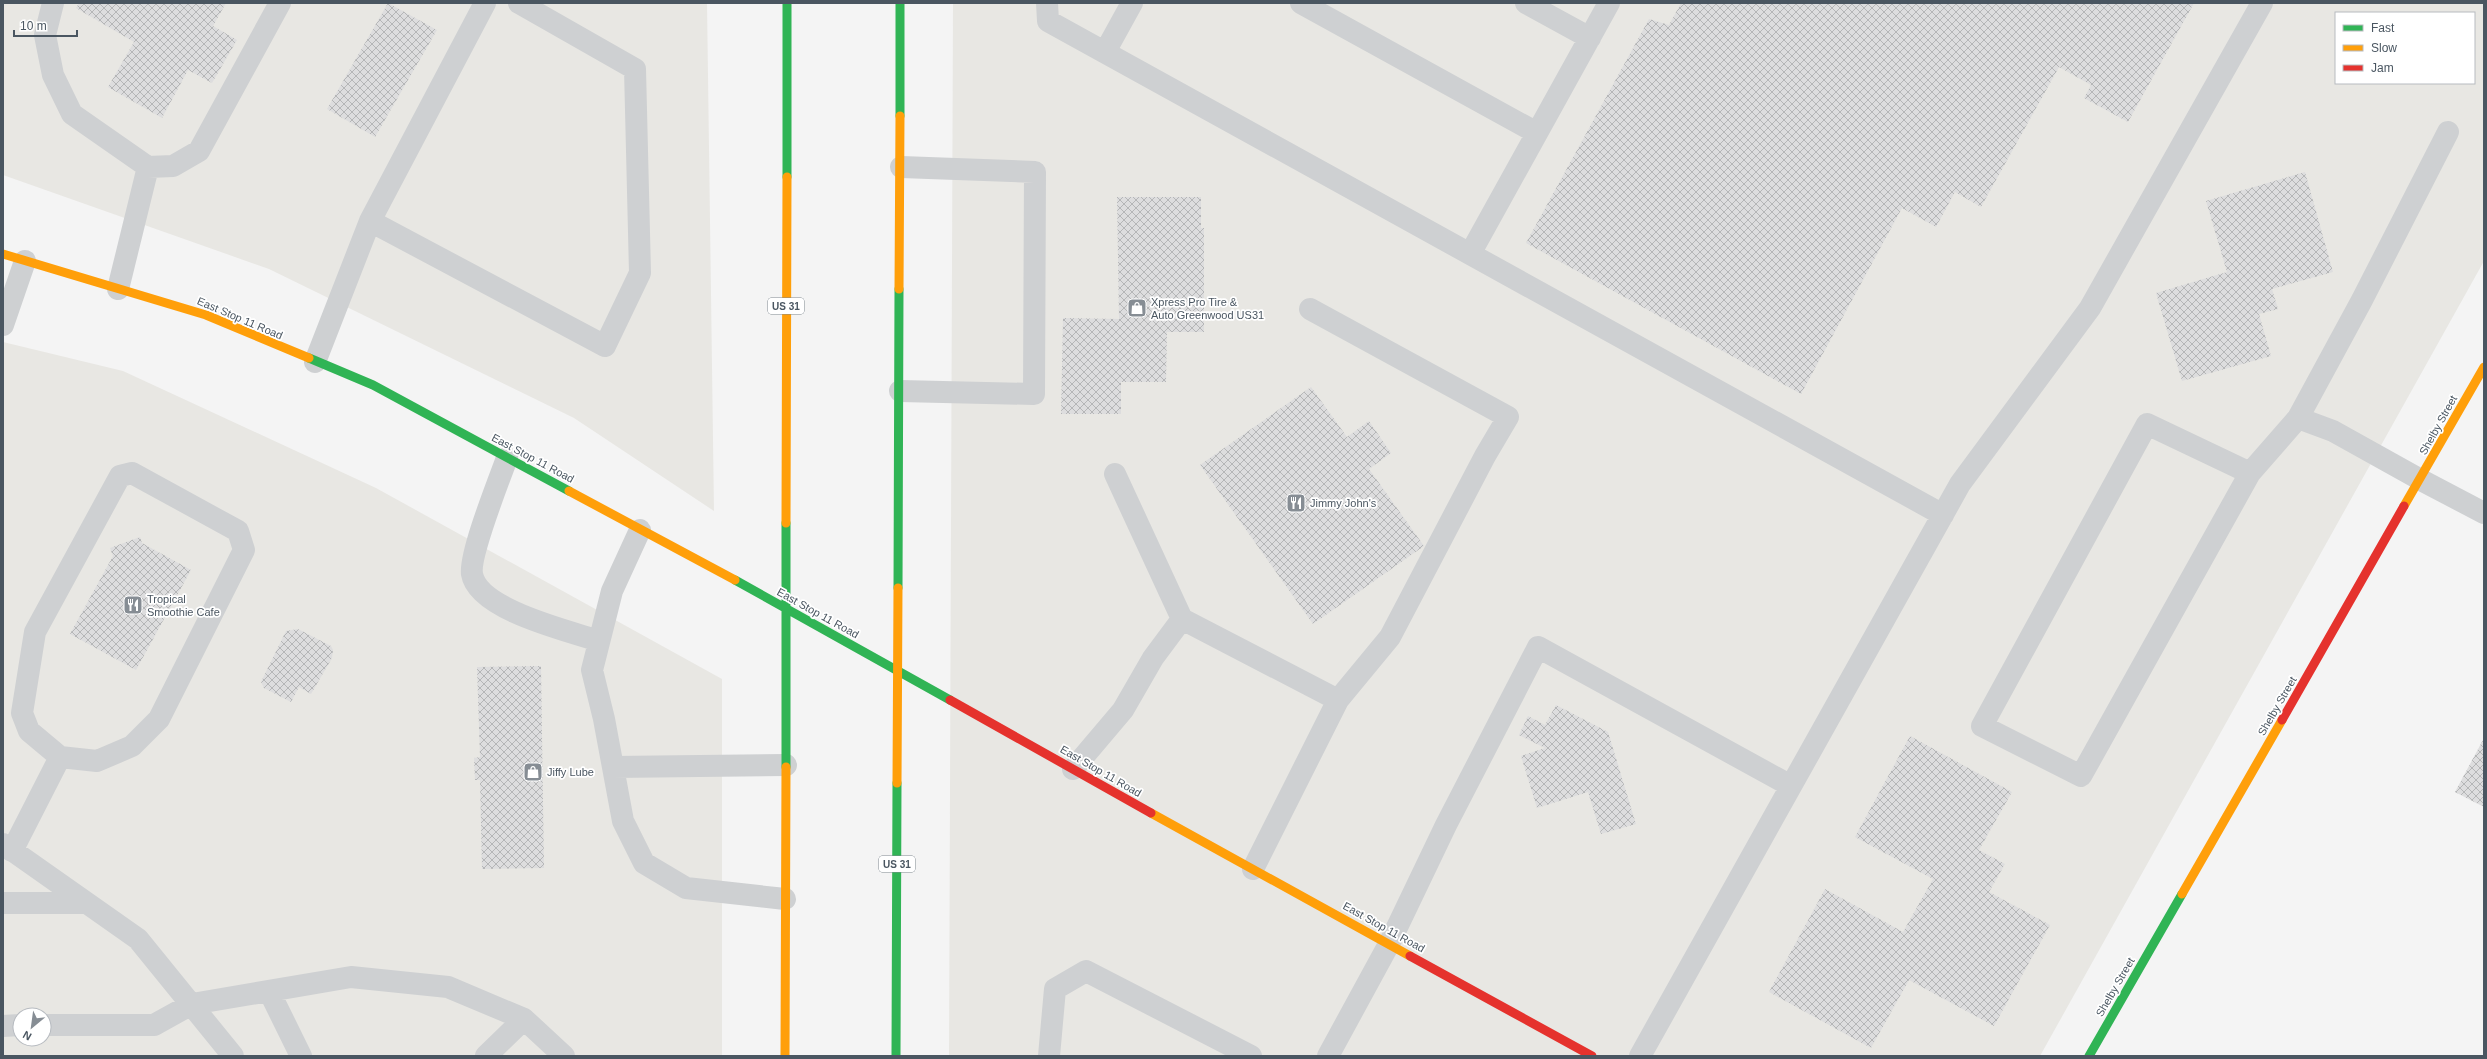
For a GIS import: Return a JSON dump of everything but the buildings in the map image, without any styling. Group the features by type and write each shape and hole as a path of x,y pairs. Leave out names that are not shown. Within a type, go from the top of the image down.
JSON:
{"main road":[{"name":"US 31","path":"785,1056 787,3"},
{"name":"US 31","path":"896,1056 901,168 900,3"},
{"name":"East Stop 11 Road","path":"3,254 206,315 315,362 373,385 786,608 898,672 1592,1056"},
{"name":"Shelby Street","path":"2089,1056 2421,480 2484,367"}],"street":[{"path":"53,3 45,35 53,75 72,114 148,167 173,166 199,151 280,3"},
{"path":"315,362 370,221 485,3"},
{"path":"370,221 605,346 640,272 635,69 519,3"},
{"path":"1047,3 1048,21 1943,515"},
{"path":"1105,52 1132,3"},
{"path":"1300,3 1537,133"},
{"path":"1526,3 1590,38"},
{"path":"1470,254 1609,3"},
{"path":"1640,1056 1960,484 2090,308 2262,3"},
{"path":"2250,473 2147,424 1982,726 2081,776 2250,473 2298,418 2362,300 2448,132"},
{"path":"118,289 148,167"},
{"path":"900,391 1034,394 1035,172 901,168"},
{"path":"3,325 25,261"},
{"path":"1253,869 1338,700 1390,638 1485,456 1508,417 1310,309"},
{"path":"2298,418 2333,431 2484,514"},
{"path":"507,458 476,547 472,574 482,593 520,616 599,641"},
{"path":"132,473 238,531 244,550 159,719 132,746 97,761 60,757 29,731 22,714 35,632 120,476 132,473"},
{"path":"1115,474 1182,619 1338,700"},
{"path":"640,530 612,591 592,670 613,767 622,821 644,863 686,888 785,899"},
{"path":"1072,768 1123,710 1153,658 1182,619"},
{"path":"1328,1056 1389,944 1446,825 1538,647 1791,786"},
{"path":"60,757 7,848 138,939 233,1056"},
{"path":"613,767 786,765"},
{"path":"3,903 85,903"},
{"path":"1049,1056 1055,989 1086,971 1251,1056"},
{"path":"52,1025 154,1025 192,1004 351,977 448,988 524,1019 564,1056"},
{"path":"269,991 301,1056"},
{"path":"486,1056 524,1019"}],"shaded area":[{"path":"3,3 707,3 714,511 574,418 269,269 3,175"},
{"path":"953,3 2484,3 2484,261 2040,1056 949,1056"},
{"path":"3,342 123,371 376,488 722,679 722,1056 3,1056"}],"traffic: fast":[{"path":"787,3 787,177"},
{"path":"900,3 900,116"},
{"path":"898,588 899,289"},
{"path":"309,358 373,385 569,491"},
{"path":"786,523 786,767"},
{"path":"735,580 950,700"},
{"path":"896,1056 897,783"},
{"path":"2089,1056 2182,894"}],"traffic: slow":[{"path":"899,289 900,116"},
{"path":"786,523 787,177"},
{"path":"3,254 206,315 309,358"},
{"path":"2404,506 2484,367"},
{"path":"569,491 735,580"},
{"path":"897,783 898,588"},
{"path":"2182,894 2282,720"},
{"path":"785,1056 786,767"},
{"path":"1151,813 1410,956"}],"traffic: jam":[{"path":"2282,720 2404,506"},
{"path":"950,700 1151,813"},
{"path":"1410,956 1592,1056"}],"place":[{"name":"Xpress Pro Tire & Auto Greenwood US31","path":"1137,308"},
{"name":"Jimmy John's","path":"1296,503"},
{"name":"Tropical Smoothie Cafe","path":"133,605"},
{"name":"Jiffy Lube","path":"533,772"}]}
